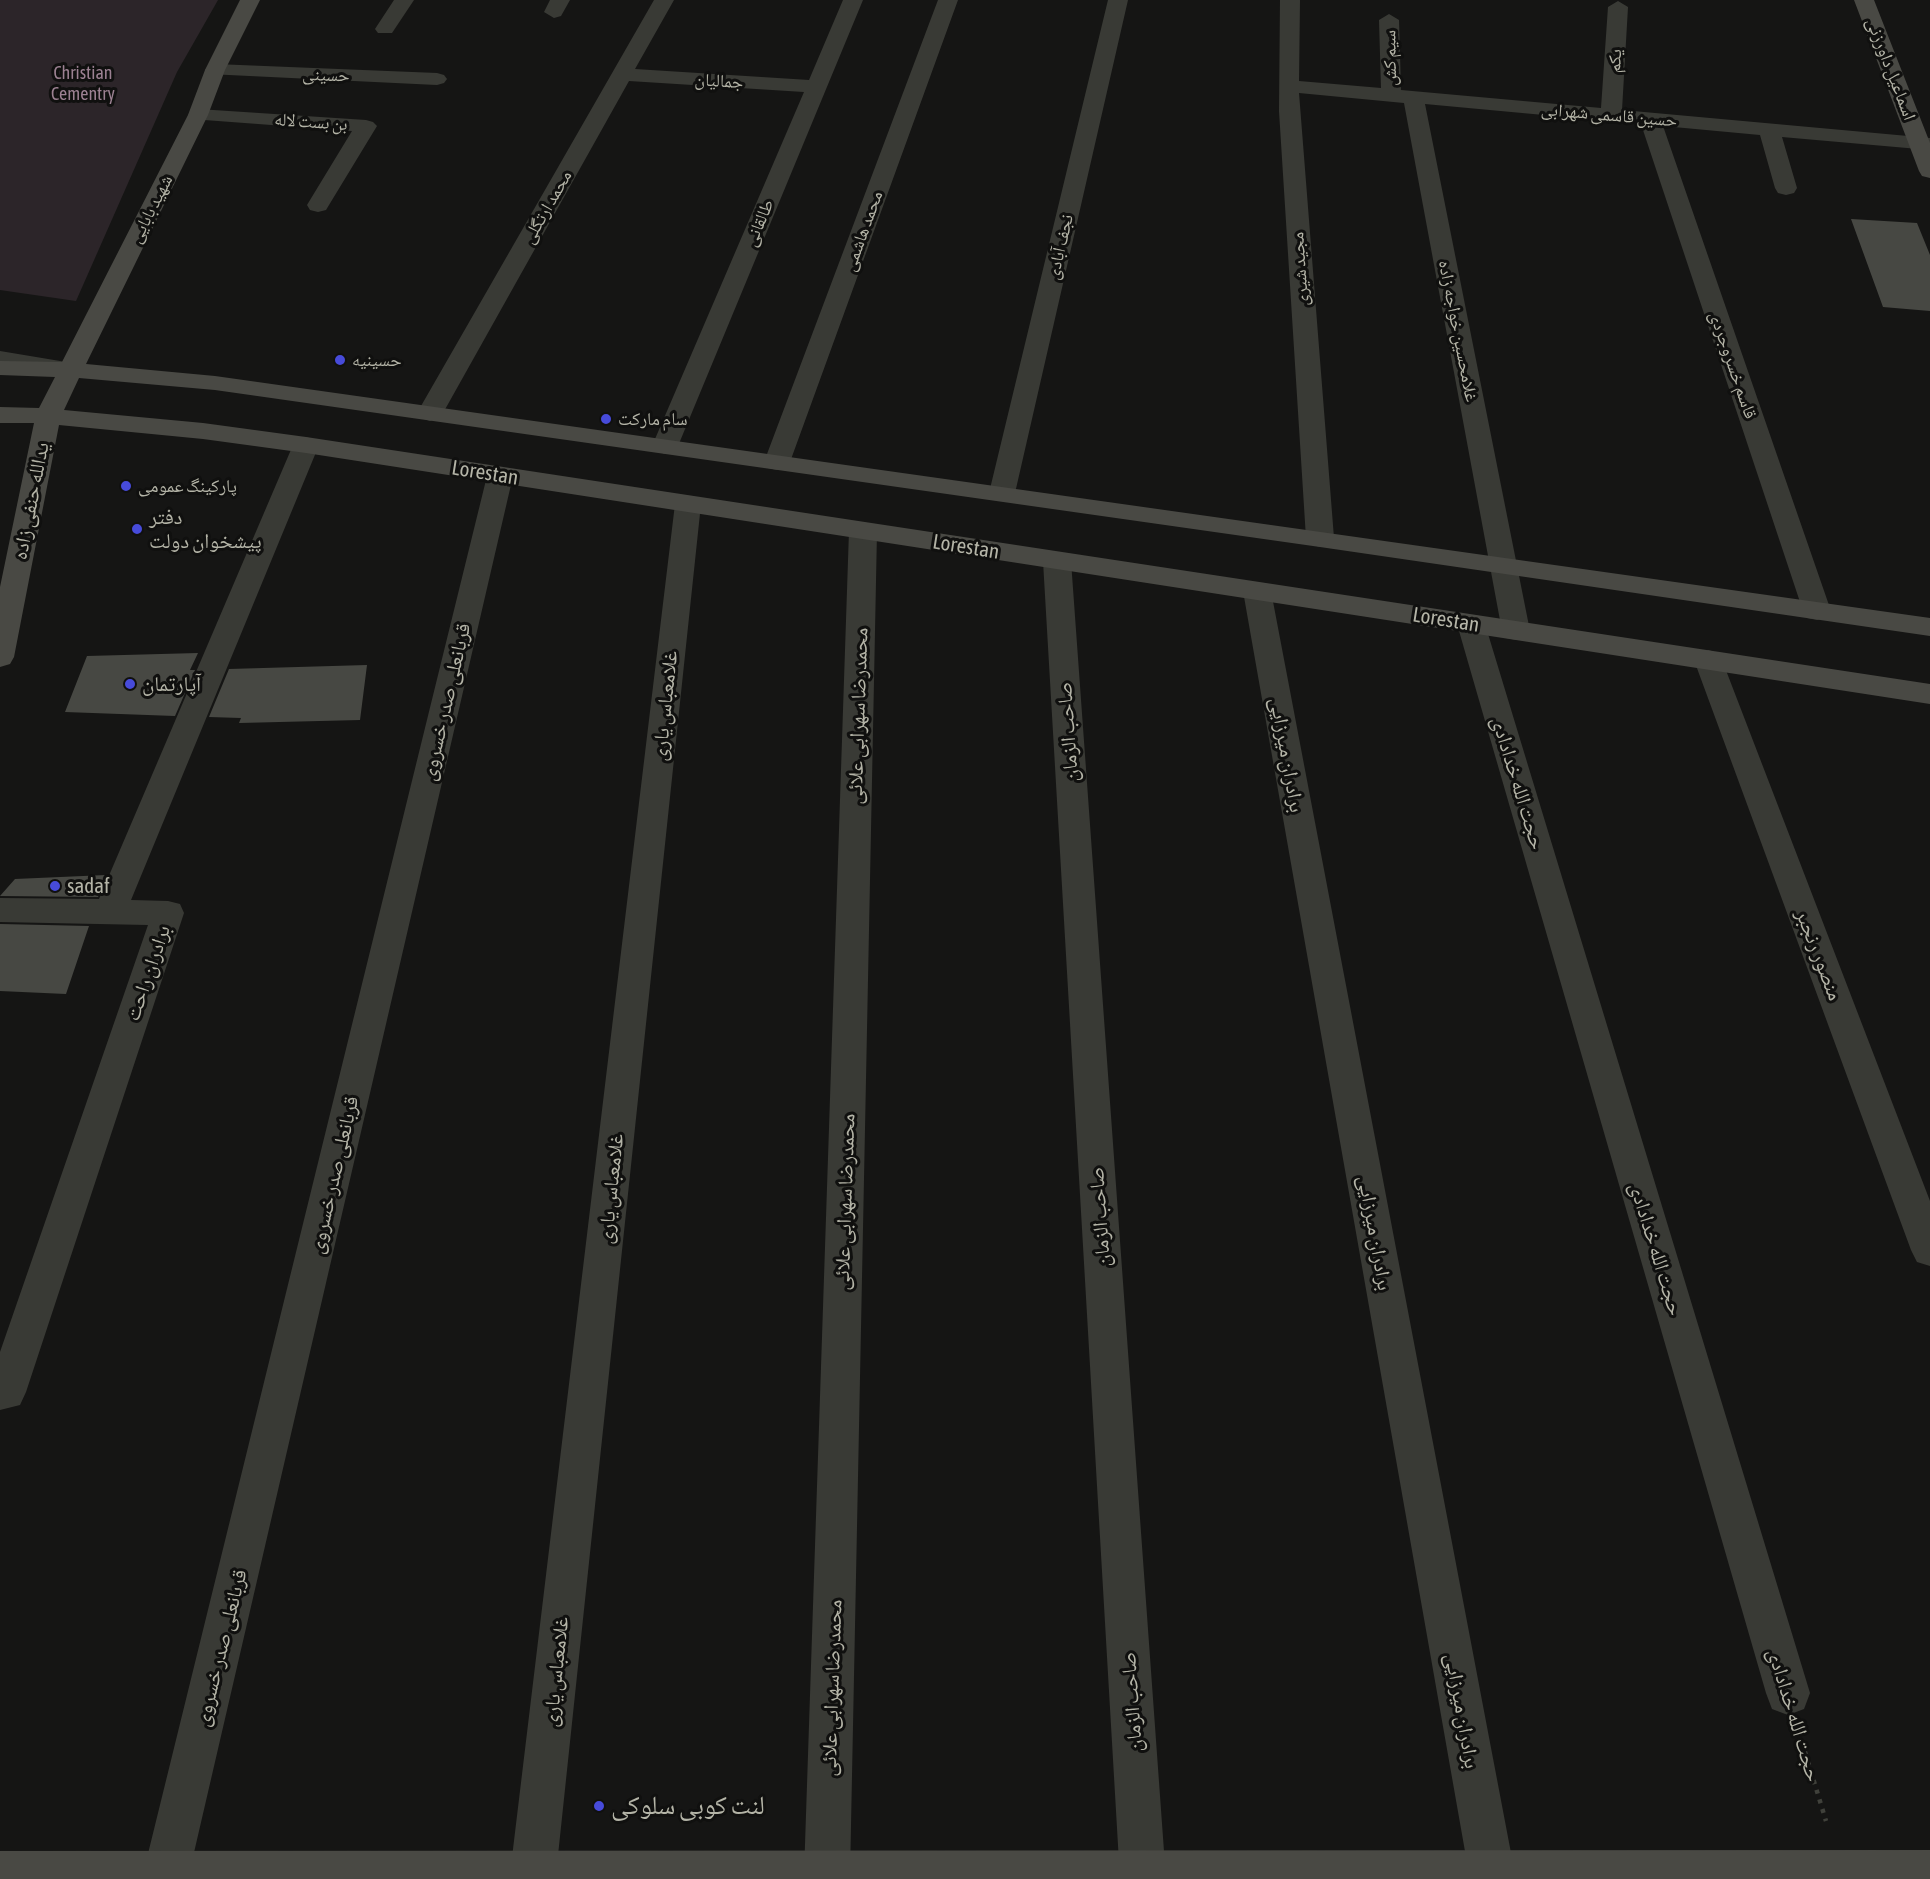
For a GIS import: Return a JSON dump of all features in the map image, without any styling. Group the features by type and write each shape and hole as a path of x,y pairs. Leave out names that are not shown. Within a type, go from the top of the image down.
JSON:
{"street":[{"name":"شهید بابایی","path":"48,416 198,115 214,70 250,0"},
{"path":"385,29 404,0"},
{"name":"محمد ارتگلی","path":"430,413 664,0"},
{"name":"طالقانی","path":"664,446 853,0"},
{"name":"محمد هاشمی","path":"777,462 948,0"},
{"name":"نجف آبادی","path":"1002,493 1118,0"},
{"name":"مجید شیری","path":"1290,0 1289,86 1320,538"},
{"name":"اسماعیل داورزنی","path":"1864,0 1924,143 1930,171"},
{"name":"یکم","path":"1611,115 1618,7"},
{"name":"سیم کش","path":"1389,20 1402,96"},
{"name":"حسینی","path":"214,70 437,79"},
{"name":"جمالیان","path":"622,74 817,87"},
{"name":"حسین قاسمی شهرابی","path":"1289,86 1924,143"},
{"name":"غلامحسین خواجه زاده","path":"1402,96 1516,631"},
{"name":"بن بست لاله","path":"198,115 366,126 318,205"},
{"name":"قاسم خسروجردی","path":"1650,119 1817,610"},
{"path":"1769,130 1786,188"},
{"path":"0,358 71,370"},
{"path":"0,368 71,370 215,383 1320,538 1930,627"},
{"name":"Lorestan","path":"0,415 48,416 203,431 306,445 1930,694"},
{"name":"یدالله حنفی زاده","path":"0,657 48,416"},
{"path":"0,910 110,912 306,445"},
{"name":"قربانعلی صدر خسروی","path":"166,1874 500,476"},
{"name":"غلامعباس یاری","path":"533,1874 688,504"},
{"name":"محمدرضا سهرابی علائی","path":"826,1874 863,531"},
{"name":"صاحب الزمان","path":"1057,561 1143,1877"},
{"name":"برادران میرزایی","path":"1257,591 1492,1874"},
{"name":"حجت الله خدادادی","path":"1471,624 1788,1693"},
{"name":"منصور رنجبر","path":"1708,660 1930,1250"},
{"name":"برادران راحت","path":"0,1392 6,1392 168,913 110,912"},
{"path":"0,1874 262,1876 533,1874 708,1877 826,1874 1143,1877 1492,1874 1564,1877 1842,1876 1930,1873"}],"path":[{"name":"حجت الله خدادادی","path":"1788,1693 1842,1876"}],"green space":[{"name":"Christian Cementry","path":"0,0 218,0 177,72 76,301 0,290"}],"building":[{"path":"1851,219 1917,223 1930,255 1930,311 1883,307"},
{"name":"آپارتمان","path":"198,653 190,670 195,670 175,716 65,712 87,656"},
{"path":"367,665 360,720 239,723 241,718 209,717 229,669"},
{"name":"sadaf","path":"106,875 98,897 0,896 15,879"},
{"path":"0,924 89,926 66,994 0,991"}],"place":[{"name":"حسینیه","path":"340,360"},
{"name":"سام مارکت","path":"606,419"},
{"name":"پارکینگ عمومی","path":"126,486"},
{"name":"دفتر پیشخوان دولت","path":"137,529"},
{"name":"آپارتمان","path":"130,684"},
{"name":"sadaf","path":"55,886"},
{"name":"لنت کوبی سلوکی","path":"599,1806"}]}
